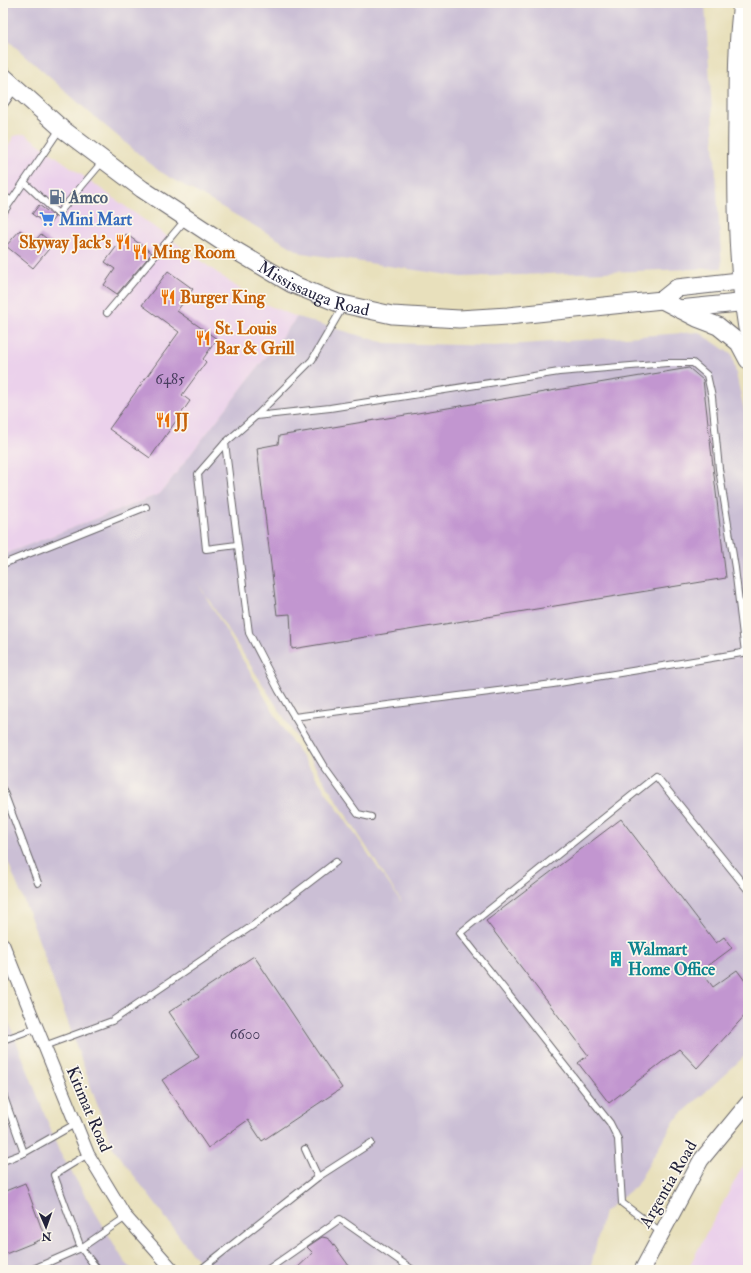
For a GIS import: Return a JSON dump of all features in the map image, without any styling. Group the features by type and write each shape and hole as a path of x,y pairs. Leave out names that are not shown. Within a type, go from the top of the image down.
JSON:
{"main road":[{"path":"743,3 739,35 737,172 748,328"},
{"name":"Mississauga Road","path":"8,81 61,128 103,161 187,219 292,284 344,304 392,315 459,319 508,316 662,300"},
{"path":"745,280 677,288 662,300 718,326 739,343 748,360"},
{"path":"679,309 746,302"}],"street":[{"path":"3,101 8,81"},
{"name":"Kitimat Road","path":"3,944 88,1154 126,1217 173,1270"},
{"name":"Argentia Road","path":"642,1270 701,1160 748,1103"}],"lane":[{"path":"3,213 61,128"},
{"path":"24,182 58,214 103,161"},
{"path":"3,195 11,201"},
{"path":"107,312 187,219"},
{"path":"237,545 206,549 198,474 225,444 256,416 312,360 344,304"},
{"path":"256,416 330,408 559,372 667,363 693,363 707,375 712,397 719,469 737,583 746,653 553,684 294,716"},
{"path":"225,444 249,633 294,716 324,767 358,814 371,817"},
{"path":"3,564 146,507"},
{"path":"662,1233 622,1203 618,1139 610,1123 460,933 656,776 713,844 748,890"},
{"path":"3,790 38,883"},
{"path":"44,1046 112,1021 255,924 336,862"},
{"path":"3,1040 36,1028"},
{"path":"3,1094 24,1153"},
{"path":"3,1161 24,1153 75,1124"},
{"path":"200,1270 318,1177 371,1143"},
{"path":"305,1149 318,1177"},
{"path":"88,1154 54,1175 81,1248 98,1270"},
{"path":"31,1270 81,1248 126,1217"},
{"path":"267,1270 340,1219 413,1270"}],"shaded area":[{"path":"3,3 705,3 722,268 462,277 302,253 159,171 90,113 3,36"},
{"path":"25,134 255,300 297,317 160,494 3,555 3,155 14,136"},
{"path":"297,317 385,343 495,346 699,332 732,355 748,429 748,1053 675,1120 636,1186 604,1212 590,1270 209,1270 194,1256 112,1146 30,916 3,850 3,555 160,494","holes":["196,580 401,901 284,730"]},
{"path":"3,1007 59,1151 124,1261 133,1270 3,1270"},
{"path":"748,1156 748,1270 687,1270"}],"building":[{"path":"39,205 55,217 48,226 32,214"},
{"path":"20,230 34,242 41,234 53,244 33,268 6,246"},
{"path":"126,234 152,253 117,294 104,285 115,269 105,262"},
{"path":"168,271 193,289 177,311 217,339 203,359 206,362 182,395 190,401 150,458 109,429 179,332 142,305"},
{"path":"689,368 703,380 726,578 292,649 290,614 277,615 257,448 278,444 279,436"},
{"name":"Walmart Home Office","path":"621,819 716,943 724,937 732,948 701,971 713,987 737,970 748,985 748,1012 697,1068 679,1049 609,1103 578,1063 588,1055 486,921"},
{"path":"254,956 342,1088 262,1141 248,1120 208,1148 162,1080 199,1056 169,1012"},
{"path":"25,1183 45,1238 3,1255 3,1192"},
{"path":"322,1237 331,1241 352,1270 295,1270 313,1253 307,1247"}],"place":[{"name":"Amco","path":"57,197"},
{"name":"Mini Mart","path":"47,219"},
{"name":"Skyway Jack's","path":"123,242"},
{"name":"Ming Room","path":"140,252"},
{"name":"Burger King","path":"168,297"},
{"name":"St. Louis Bar & Grill","path":"203,338"},
{"name":"JJ","path":"163,420"},
{"name":"Walmart Home Office","path":"616,959"}]}
